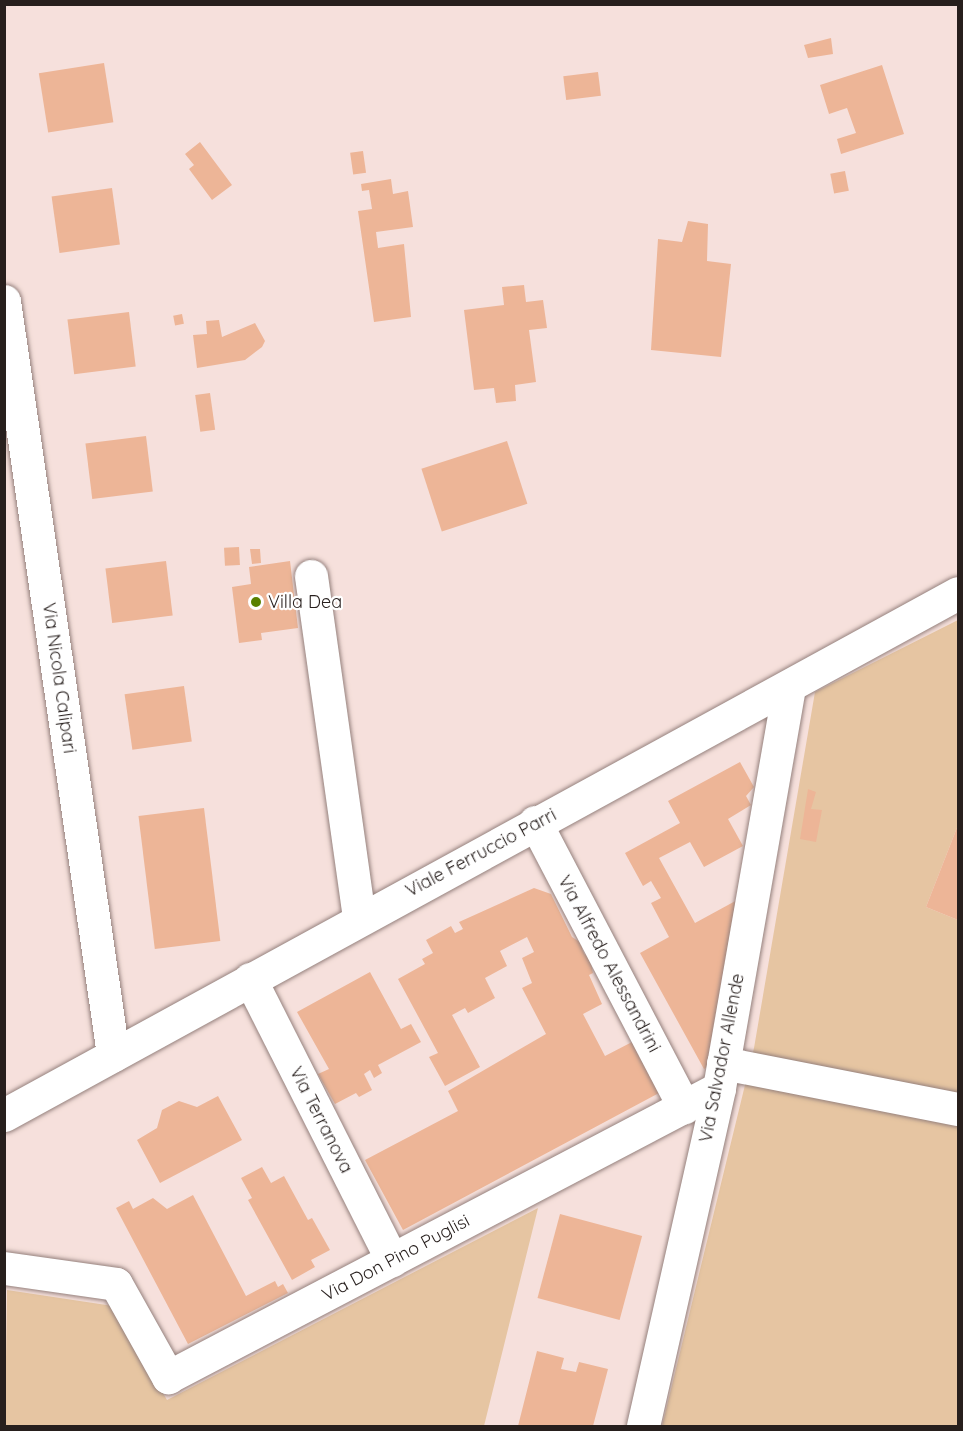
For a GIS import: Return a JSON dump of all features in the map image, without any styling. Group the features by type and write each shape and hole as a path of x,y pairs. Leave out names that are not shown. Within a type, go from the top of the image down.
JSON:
{"street":[{"name":"Via Nicola Calipari","path":"4,301 113,1055"},
{"path":"311,576 359,920"},
{"name":"Viale Ferruccio Parri","path":"4,1115 535,822 789,687 958,593"},
{"name":"Via Salvador Allende","path":"643,1426 721,1076 789,687"},
{"name":"Via Alfredo Alessandrini","path":"535,822 684,1107"},
{"name":"Via Terranova","path":"250,980 392,1260"},
{"path":"721,1076 958,1109"},
{"name":"Via Don Pino Puglisi","path":"4,1268 116,1284 168,1377 684,1107 721,1076"}],"shaded area":[{"path":"958,620 958,825 926,907 958,920 958,1426 662,1426 754,1048 815,692"},
{"path":"538,1208 484,1426 5,1426 7,1290 113,1306 167,1400"}],"building":[{"path":"831,38 833,54 808,58 804,45"},
{"path":"104,63 113,122 48,133 39,73"},
{"path":"882,65 904,134 841,154 837,139 856,133 847,108 829,114 820,85"},
{"path":"598,72 601,96 566,100 563,76"},
{"path":"200,142 232,185 212,200 189,169 194,165 185,154"},
{"path":"363,151 366,173 353,175 350,153"},
{"path":"845,171 849,191 834,193 830,174"},
{"path":"391,179 393,194 408,191 413,227 376,232 378,248 404,244 411,317 374,322 358,211 372,209 369,190 362,191 361,184"},
{"path":"112,188 120,244 60,253 52,196"},
{"path":"688,221 708,224 707,261 731,264 721,357 651,350 658,239 682,242"},
{"path":"524,285 526,302 543,300 547,328 529,330 536,382 515,385 516,401 496,403 494,388 474,390 464,310 504,305 502,287"},
{"path":"129,312 136,367 74,374 67,320"},
{"path":"182,314 184,324 175,326 173,316"},
{"path":"219,320 222,337 255,323 265,341 262,347 245,360 197,368 193,335 207,334 206,321"},
{"path":"210,393 215,430 200,432 195,395"},
{"path":"146,436 153,492 92,499 85,443"},
{"path":"507,441 527,504 442,532 421,469"},
{"path":"239,547 240,565 225,566 224,548"},
{"path":"250,549 260,549 261,563 252,564"},
{"path":"166,561 173,616 112,623 105,568"},
{"path":"290,561 298,628 261,633 262,640 239,643 232,587 251,584 249,567"},
{"path":"184,686 192,741 132,750 125,694"},
{"path":"740,762 754,787 746,796 751,805 728,819 743,846 704,867 690,842 659,858 695,923 739,899 709,1066 704,1069 640,953 669,937 651,903 661,898 651,881 643,886 625,853 680,823 668,801"},
{"path":"808,789 816,792 811,809 822,810 816,842 800,839"},
{"path":"204,808 220,941 155,949 138,816"},
{"path":"958,825 958,920 926,907"},
{"path":"534,888 551,894 572,937 586,946 582,949 585,955 589,953 593,973 589,975 602,1004 583,1014 605,1056 632,1042 659,1093 403,1230 365,1160 458,1111 448,1091 546,1034 522,988 532,983 522,958 534,952 527,937 500,951 507,966 485,978 495,998 468,1013 465,1008 452,1015 480,1067 445,1086 429,1057 438,1053 398,979 425,964 422,959 433,953 426,940 451,926 455,933 463,929 459,922"},
{"path":"370,972 401,1029 411,1024 421,1042 378,1065 382,1073 374,1078 370,1070 364,1074 372,1090 359,1097 356,1093 335,1104 318,1074 329,1069 297,1012"},
{"path":"218,1096 242,1140 160,1183 137,1140 157,1128 162,1110 179,1101 197,1107"},
{"path":"262,1167 271,1183 284,1176 308,1220 312,1218 330,1250 311,1260 315,1267 292,1280 248,1200 252,1198 241,1178"},
{"path":"193,1195 246,1296 275,1281 278,1287 283,1284 288,1293 188,1344 116,1208 129,1201 133,1209 153,1198 167,1209"},
{"path":"560,1214 642,1236 620,1320 537,1298"},
{"path":"537,1351 564,1358 561,1369 576,1372 579,1362 608,1369 593,1426 518,1426"}],"place":[{"name":"Villa Dea","path":"256,602"}]}
